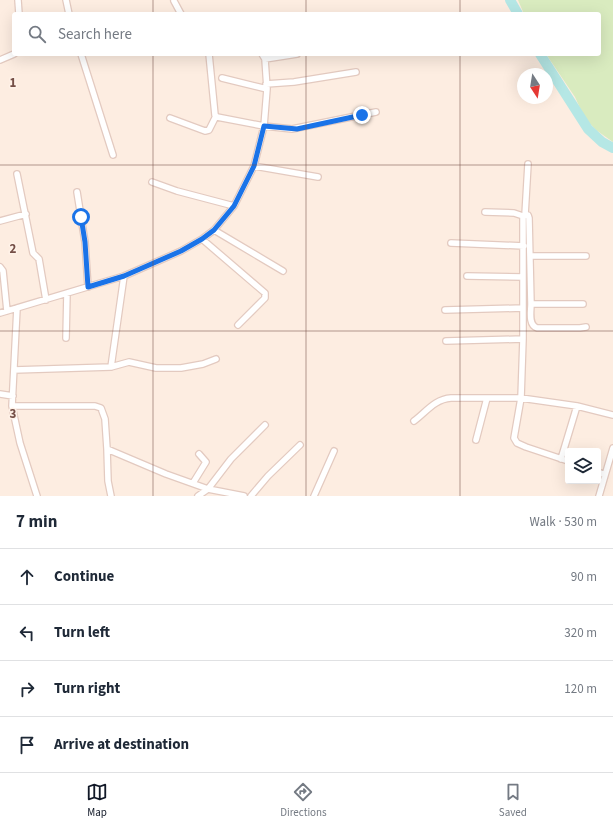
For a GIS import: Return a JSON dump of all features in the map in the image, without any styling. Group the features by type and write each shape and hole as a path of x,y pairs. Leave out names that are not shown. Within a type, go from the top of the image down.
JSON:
{"street":[{"path":"18,0 19,12"},
{"path":"66,0 69,12"},
{"path":"174,1 180,12"},
{"path":"0,60 12,55"},
{"path":"82,56 114,155"},
{"path":"170,118 206,131 209,130 216,116 209,56"},
{"path":"0,313 124,276 181,251 214,230 234,206 254,166 264,126 267,86 264,56"},
{"path":"222,78 267,86 356,72"},
{"path":"216,116 264,126 297,129 376,112"},
{"path":"528,164 524,215 521,398 514,438 517,443 526,447 565,460"},
{"path":"254,166 318,177"},
{"path":"17,174 33,253 39,259 46,300"},
{"path":"152,182 177,191 234,206"},
{"path":"76,192 85,242 88,287"},
{"path":"485,212 528,215 532,324 534,327 580,328 586,326"},
{"path":"0,221 26,214"},
{"path":"214,230 283,271"},
{"path":"202,239 265,294 265,298 238,325"},
{"path":"451,243 524,246"},
{"path":"530,256 586,256"},
{"path":"0,267 3,271 7,311"},
{"path":"111,367 124,276"},
{"path":"467,276 523,277"},
{"path":"66,338 67,294"},
{"path":"531,304 583,304"},
{"path":"17,308 12,406 20,443 37,496"},
{"path":"445,310 523,308"},
{"path":"446,341 523,340"},
{"path":"14,370 111,367 129,362 156,368 181,368 204,364 216,359"},
{"path":"0,394 13,396"},
{"path":"414,421 436,402 444,398 521,398 577,406 613,415"},
{"path":"476,440 487,398"},
{"path":"12,406 95,406 101,408 105,419 108,481 111,496"},
{"path":"561,459 577,406"},
{"path":"198,496 208,488 231,459 265,425"},
{"path":"251,496 268,476 300,445"},
{"path":"598,496 613,448"},
{"path":"107,449 166,474 208,488 244,496"},
{"path":"314,496 334,451"},
{"path":"193,483 206,462 198,454"},
{"path":"601,473 605,475"}],"green space":[{"path":"518,0 613,0 613,142 596,130 584,117 575,97 547,56 601,56 601,12 523,12"}],"waterway":[{"path":"510,0 517,12"},
{"path":"541,56 588,129 602,142 613,148"}],"route":[{"path":"81,217 85,242 88,287 124,276 181,251 214,230 234,206 254,166 264,126 297,129 362,115"}]}
